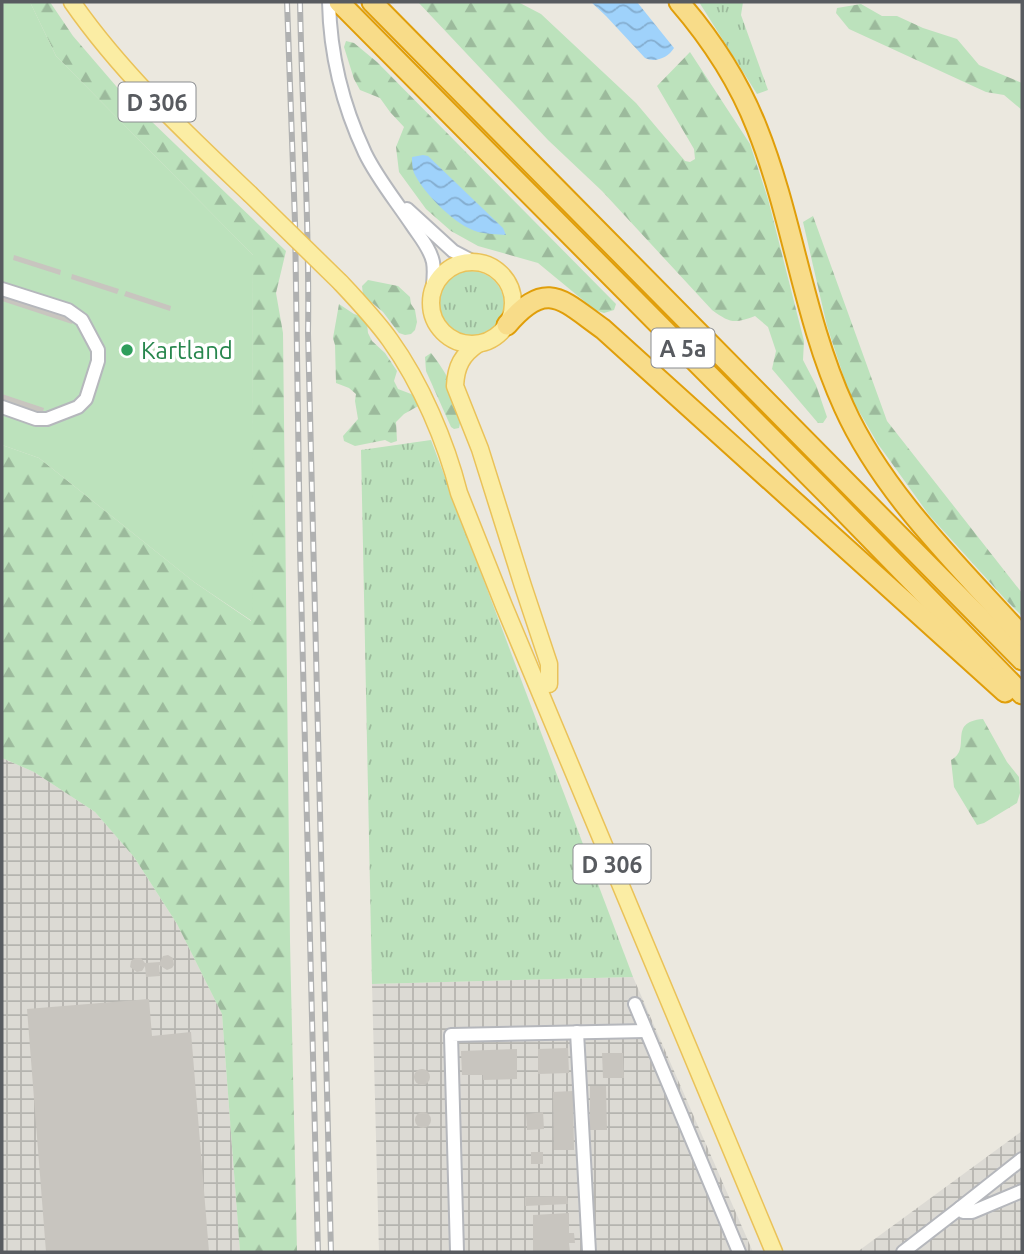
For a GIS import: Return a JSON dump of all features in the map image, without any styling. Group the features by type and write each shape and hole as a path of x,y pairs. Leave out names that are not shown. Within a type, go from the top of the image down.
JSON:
{"highway":[{"name":"A 5a","path":"372,2 1022,660"},
{"path":"679,2 715,49 756,126 787,220 812,317 844,408 887,479 926,530 1022,636"},
{"name":"A 5a","path":"336,3 826,493 1022,694"},
{"path":"508,325 532,301 544,297 556,298 569,305 603,329 1010,697 1022,701"}],"main road":[{"name":"D 306","path":"72,2 125,70 368,311 410,370 425,398 504,606 774,1252"},
{"path":"474,262 490,266 502,275 510,288 512,314 508,325 491,340 464,345 440,330 431,305 432,295 437,280 447,270 459,264 474,262"},
{"path":"478,344 461,360 455,386 480,449 549,664 548,684"},
{"name":"D 306","path":"454,475 465,491 548,684 784,1252"}],"street":[{"path":"336,3 333,51 351,121 365,153 428,247 433,262 432,295"},
{"path":"392,195 453,251 474,262"},
{"path":"2,289 68,310 82,320 98,350 98,361 86,399 78,407 47,419 36,419 2,407"},
{"path":"635,1004 739,1252"},
{"path":"457,1252 451,1035 646,1031"},
{"path":"578,1032 589,1252"},
{"path":"902,1252 1022,1159"},
{"path":"960,1208 963,1212 972,1212 1022,1191"}],"shaded area":[{"path":"2,758 34,772 95,812 134,857 177,924 222,1014 240,1252 2,1252"},
{"path":"633,977 753,1252 379,1252 372,984"},
{"path":"1022,1131 1022,1252 857,1252"}],"green space":[{"name":"Kartland","path":"2,2 30,2 56,56 253,255 252,621 194,582 39,458 2,445"},
{"path":"30,2 50,2 73,36 122,93 286,251 276,293 283,333 290,941 297,1252 240,1252 222,1014 177,924 134,857 95,812 34,772 2,758 2,445 39,458 194,582 251,621 253,255 56,56"},
{"path":"418,2 518,2 541,14 636,103 685,161 690,162 695,159 694,149 657,86 690,52 750,144 768,199 804,341 803,360 816,385 827,417 823,423 818,423 772,369 776,351 768,327 755,316 732,321 712,310 602,191 548,140"},
{"path":"699,2 743,2 741,15 768,90 757,94"},
{"path":"861,4 882,16 897,16 957,39 979,65 1022,83 1022,110 1004,95 986,92 849,29 836,13 837,8"},
{"path":"346,41 354,43 377,62 616,304 614,310 604,313 595,310 538,263 478,246 451,231 426,209 399,172 396,147 404,127 380,98 360,90 344,47"},
{"path":"813,216 887,421 1022,593 1022,616 929,515 878,444 850,396 827,326 803,222"},
{"path":"471,271 494,281 504,304 494,327 471,337 448,327 438,304 448,281"},
{"path":"368,280 398,286 410,297 417,322 411,334 399,333 383,312 363,295 362,286"},
{"path":"339,304 364,317 372,341 385,353 397,371 394,381 398,389 419,397 420,405 396,422 397,441 391,443 385,440 355,446 344,441 343,436 358,419 356,394 336,383 333,338"},
{"path":"431,353 448,378 457,399 460,409 459,428 451,427 426,371 425,357"},
{"path":"431,440 633,977 372,984 361,450"},
{"path":"983,719 1007,762 1019,777 1020,793 1017,803 977,825 954,787 951,760 960,749 965,725"}],"water":[{"path":"591,2 637,2 674,48 661,59 645,58"},
{"path":"428,156 503,228 506,235 469,229 442,208 414,173 412,157"}],"building":[{"path":"14,255 61,270 60,275 13,260"},
{"path":"72,274 119,289 117,294 71,279"},
{"path":"126,291 171,306 170,311 124,296"},
{"path":"2,293 74,317 72,324 2,301"},
{"path":"2,394 44,408 42,415 2,401"},
{"path":"163,956 173,958 174,965 167,970 159,965 160,976 146,977 145,966 142,971 137,972 130,967 135,958 141,958 145,963 160,962"},
{"path":"149,999 152,1036 191,1032 209,1252 46,1252 27,1009"},
{"path":"568,1048 569,1073 538,1074 538,1049"},
{"path":"517,1049 517,1079 483,1080 483,1075 462,1075 461,1051"},
{"path":"602,1053 623,1053 624,1078 603,1078"},
{"path":"419,1069 425,1069 430,1077 428,1083 419,1085 414,1080 414,1074"},
{"path":"590,1086 606,1086 607,1130 590,1130"},
{"path":"573,1091 574,1150 554,1150 553,1092"},
{"path":"420,1112 426,1112 431,1120 429,1126 420,1128 415,1123 415,1117"},
{"path":"543,1112 544,1129 527,1130 526,1114"},
{"path":"531,1152 543,1152 543,1164 531,1164"},
{"path":"567,1196 568,1204 525,1206 525,1197"},
{"path":"569,1213 569,1233 574,1233 575,1243 569,1243 570,1252 533,1252 533,1215"}],"railway":[{"path":"287,2 295,222 300,549 318,1252"},
{"path":"300,2 331,1252"}],"place":[{"name":"Kartland","path":"127,350"}]}
